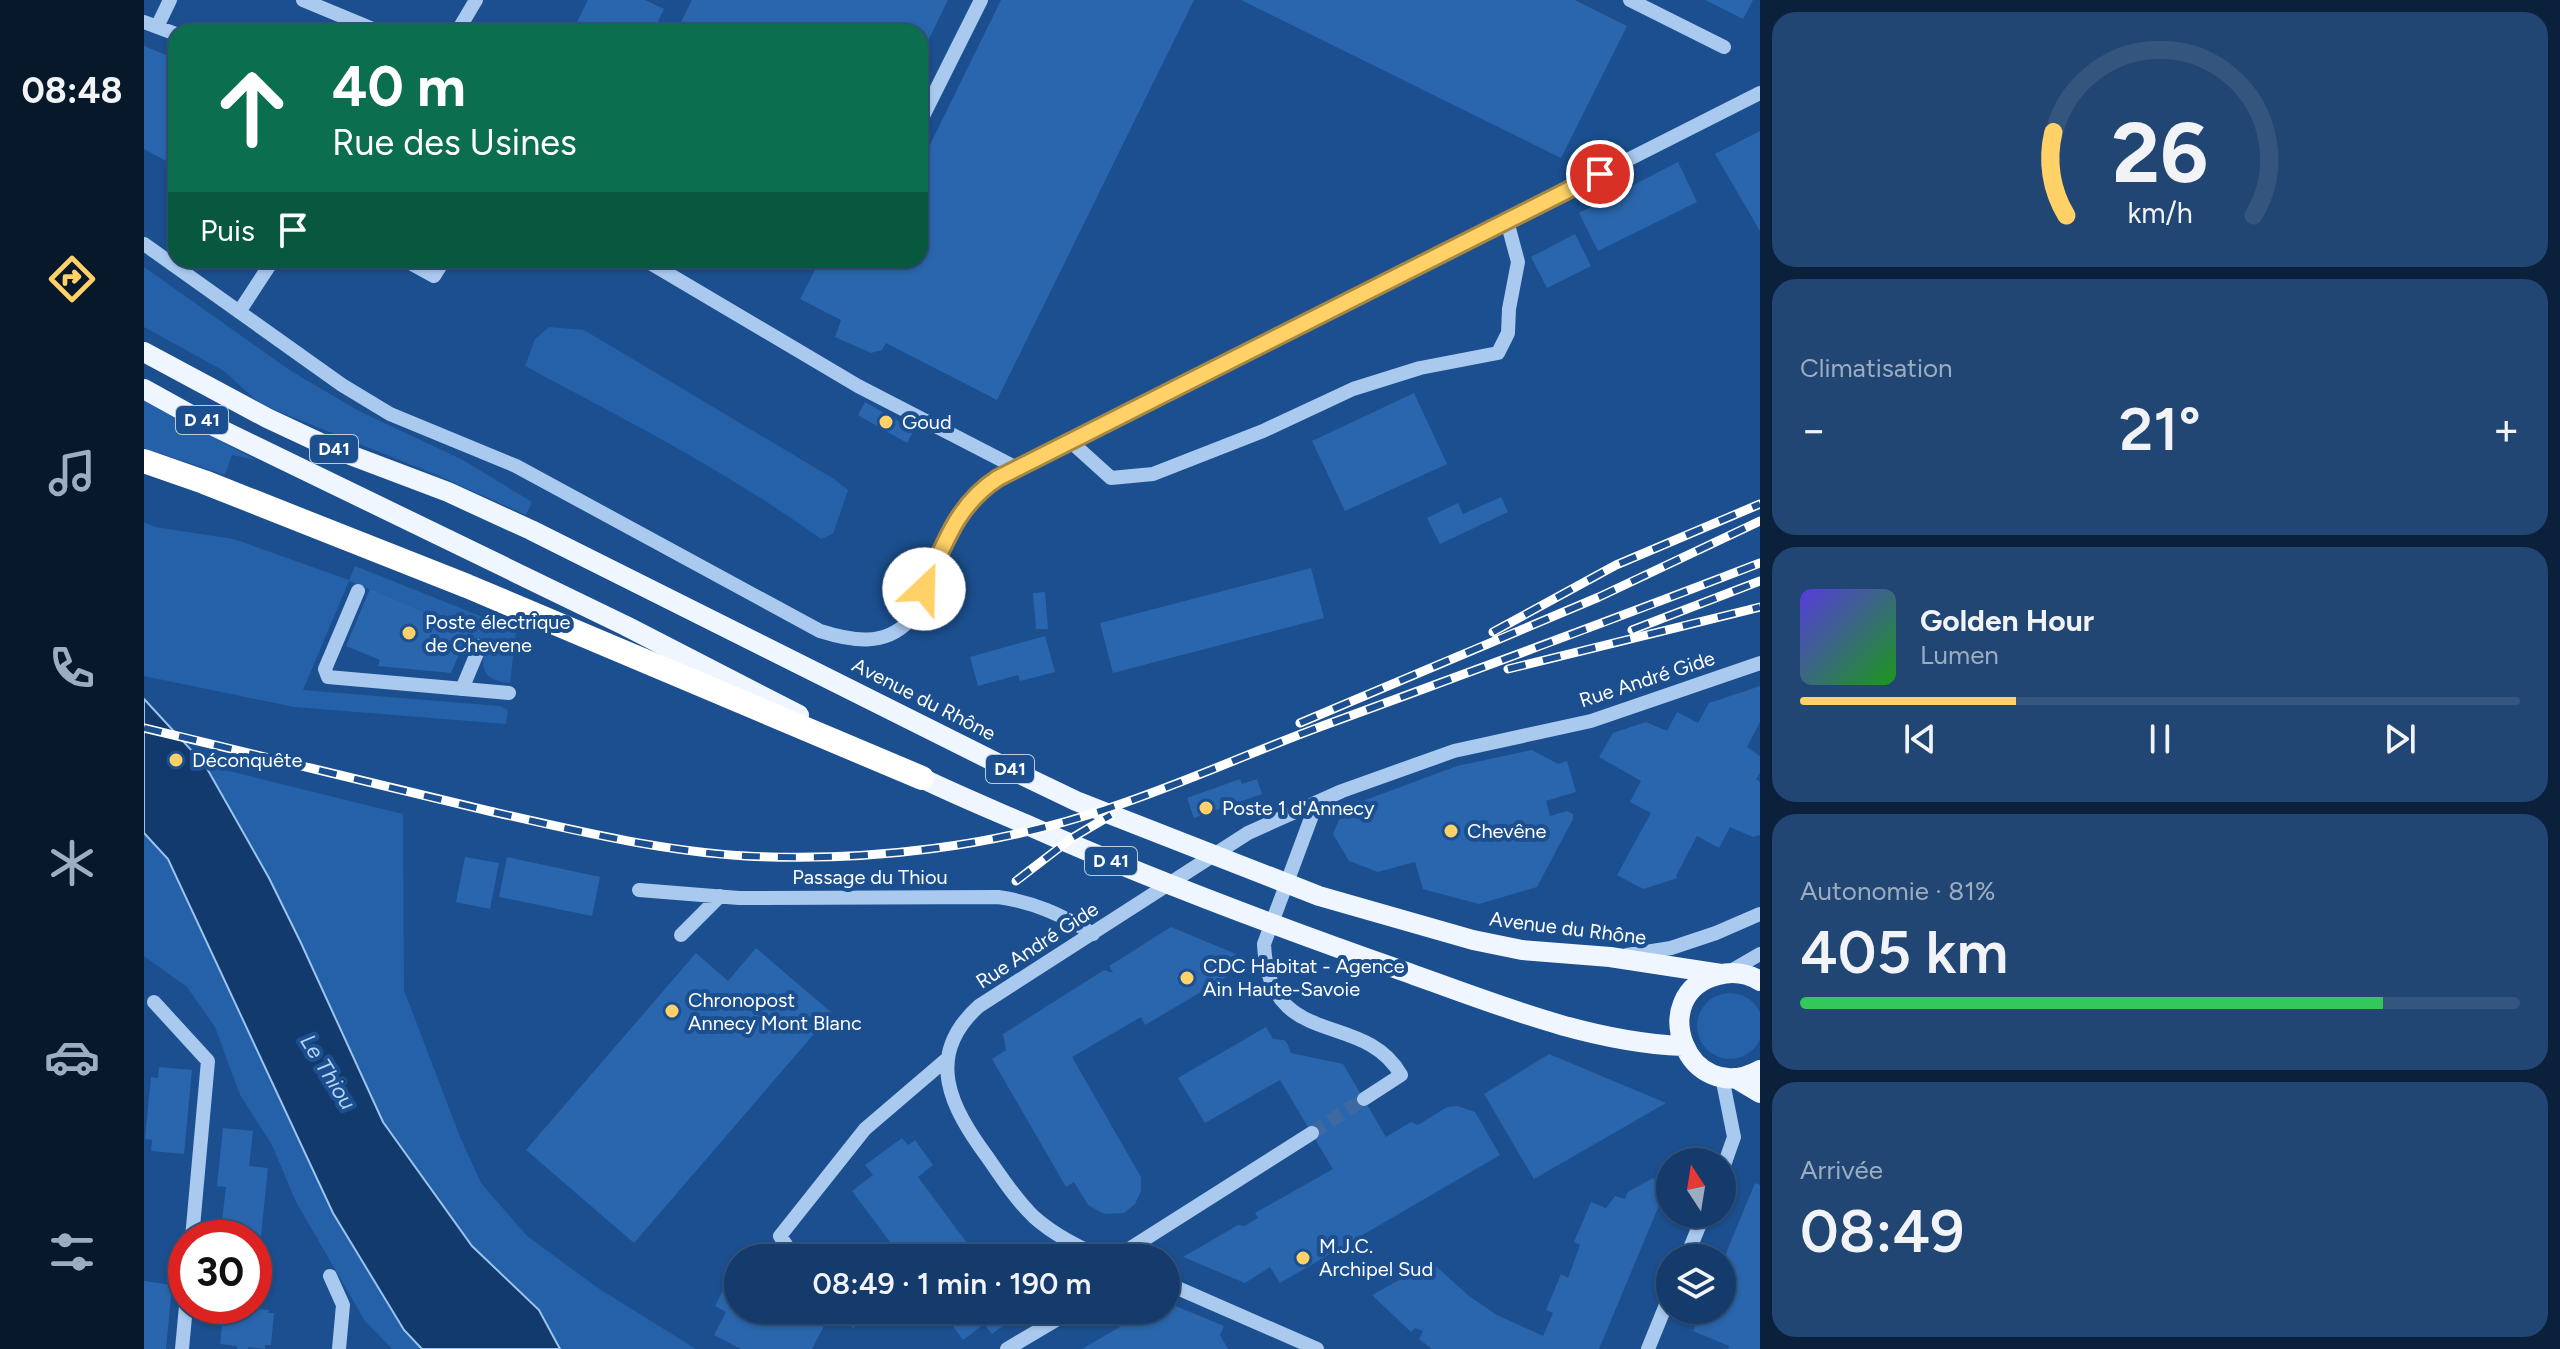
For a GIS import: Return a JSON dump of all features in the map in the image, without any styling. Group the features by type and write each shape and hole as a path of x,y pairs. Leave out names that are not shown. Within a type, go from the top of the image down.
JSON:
{"highway":[{"path":"144,461 467,586 922,778"}],"main road":[{"name":"Avenue du Rhône","path":"144,352 267,418 329,447 448,492 531,530 1076,801 1319,896 1485,943 1569,956 1610,957 1746,975 1760,981"},
{"name":"D 41","path":"144,389 626,626 922,778 1191,895 1547,1020 1620,1040 1683,1046"},
{"path":"1725,973 1704,980 1685,1001 1679,1020 1683,1046 1694,1063 1760,1093"},
{"path":"1728,1078 1760,1070"}],"street":[{"path":"150,24 170,0"},
{"path":"303,0 361,24"},
{"path":"462,24 476,0"},
{"path":"928,106 981,0"},
{"path":"1630,0 1724,47"},
{"path":"178,268 342,385 390,414 516,466 820,631 874,640 886,638 903,627 914,614 961,512 985,487 1070,441 1760,93"},
{"path":"1070,441 1111,478 1153,474 1263,431 1353,389 1420,368 1498,353 1508,333 1518,262 1507,221"},
{"path":"144,244 168,261"},
{"path":"239,312 268,268"},
{"path":"420,268 434,276 439,268"},
{"path":"659,268 882,399 1017,468"},
{"path":"358,591 325,669 328,677 509,693"},
{"path":"462,689 480,646"},
{"name":"Rue André Gide","path":"948,1058 958,1029 979,1006 1248,833 1317,802 1454,751 1591,721 1760,663"},
{"path":"1317,802 1264,944 1265,960 1276,991 1301,1018 1354,1036 1384,1052 1394,1062 1401,1075 1364,1099"},
{"name":"Passage du Thiou","path":"639,890 720,896 998,897 1024,900 1058,913 1093,934"},
{"path":"681,935 720,896"},
{"path":"1610,957 1671,948 1760,914"},
{"path":"1725,973 1760,954"},
{"path":"154,1002 208,1061 194,1220"},
{"path":"785,1244 780,1236 865,1129 948,1058"},
{"path":"948,1058 947,1082 959,1116 1010,1190 1033,1216 1072,1244"},
{"path":"1728,1078 1734,1137 1730,1148"},
{"path":"1137,1244 1312,1133"},
{"path":"330,1276 343,1305 339,1349"},
{"path":"1180,1289 1317,1349"},
{"path":"182,1349 184,1324"},
{"path":"1007,1349 1049,1324"},
{"path":"1648,1349 1658,1324"}],"shaded area":[{"path":"144,267 291,371 359,411 463,460 532,502 526,515 439,476 260,404 224,371 144,327"},
{"path":"549,327 584,330 834,479 848,490 833,534 821,539 713,469 525,366 535,339"},
{"path":"144,400 256,460 232,455 225,475 144,448"},
{"path":"144,522 155,527 234,539 349,580 355,566 483,617 480,627 494,632 499,624 516,632 510,683 493,679 483,666 487,643 467,635 468,630 349,581 303,690 500,706 508,710 506,724 294,707 144,676"},
{"path":"205,765 403,814 404,990 460,1137 481,1183 527,1236 598,1288 696,1349 560,1349 539,1310 472,1246 383,1122 269,878"},
{"path":"144,833 168,859 404,1330 422,1349 392,1349 365,1321 296,1202 272,1145 240,1095 215,1027 187,987 144,956"},
{"path":"1724,994 1736,994 1748,999 1760,1013 1760,1039 1748,1053 1736,1058 1724,1058 1712,1053 1703,1044 1698,1032 1698,1020 1703,1008 1712,999"}],"water":[{"name":"Le Thiou","path":"144,699 205,765 269,878 383,1122 472,1246 539,1310 560,1349 422,1349 404,1330 333,1213 168,859 144,833"}],"building":[{"path":"588,0 645,0 664,9 657,24 576,24"},
{"path":"692,0 948,0 928,41 928,24 680,24"},
{"path":"1001,0 1194,0 997,400 886,343 882,350 871,353 835,337 841,320 800,299 816,268 928,268 928,149"},
{"path":"1241,0 1575,0 1627,26 1561,158"},
{"path":"1705,0 1753,0 1743,19"},
{"path":"144,46 168,56 168,162 144,149"},
{"path":"1760,131 1760,231 1715,154"},
{"path":"1678,162 1697,202 1598,251 1579,213"},
{"path":"1575,234 1591,266 1547,288 1531,257"},
{"path":"1414,393 1447,464 1345,511 1312,441"},
{"name":"Goud","path":"865,402 914,430 907,443 858,415"},
{"path":"1501,497 1508,512 1440,544 1427,518 1458,503 1463,514"},
{"path":"1311,568 1324,618 1113,673 1100,623"},
{"name":"Poste électrique de Chevene","path":"370,589 469,631 451,673 378,666 380,660 346,646"},
{"path":"1045,592 1048,629 1036,629 1033,593"},
{"path":"483,617 499,624 495,632 479,626"},
{"path":"1045,636 1055,672 1020,681 1018,675 978,686 970,657"},
{"path":"1760,686 1760,722 1747,747 1760,756 1760,773 1756,779 1760,782 1760,835 1753,837 1730,827 1719,848 1697,836 1676,876 1678,878 1643,889 1617,875 1651,813 1630,802 1641,781 1599,757 1613,733 1646,722 1667,731 1677,712 1698,723 1709,703"},
{"name":"Chevêne","path":"1532,750 1558,764 1567,761 1576,792 1546,801 1550,816 1567,811 1573,814 1573,819 1537,887 1479,904 1423,889 1415,862 1378,872 1349,861 1333,834 1344,808 1457,766"},
{"name":"Poste 1 d'Annecy","path":"1240,779 1242,784 1257,779 1262,794 1194,818 1187,798"},
{"path":"465,857 499,863 490,909 456,902"},
{"path":"507,857 600,877 592,916 499,897"},
{"path":"1171,927 1236,954 1226,960 1233,973 1145,1025 1141,1017 1072,1057 1141,1177 1141,1191 1135,1204 1124,1213 1104,1214 1088,1205 1074,1182 1066,1187 992,1059 1006,1050 1003,1034 1104,970 1113,973 1109,966"},
{"path":"756,948 832,1013 634,1243 526,1150 696,953 728,981"},
{"path":"1266,1027 1273,1039 1287,1043 1291,1053 1343,1064 1386,1137 1411,1122 1418,1125 1447,1107 1457,1106 1475,1112 1500,1155 1280,1283 1270,1267 1245,1283 1183,1257 1238,1225 1245,1226 1258,1218 1255,1213 1333,1169 1280,1080 1205,1123 1178,1078"},
{"path":"1549,1054 1666,1103 1534,1179 1484,1094"},
{"path":"159,1067 192,1070 184,1154 151,1151 152,1140 145,1139 151,1077 158,1078"},
{"path":"223,1128 253,1131 249,1166 268,1168 263,1220 222,1220 226,1187 217,1186"},
{"path":"902,1138 908,1145 915,1140 933,1165 918,1177 968,1244 892,1244 852,1191 873,1175 865,1165"},
{"path":"1653,1178 1656,1183 1656,1213 1599,1349 1432,1349 1419,1339 1423,1331 1415,1328 1411,1332 1372,1295 1410,1274 1413,1277 1430,1261 1469,1296 1497,1315 1543,1336 1553,1313 1546,1310 1561,1274 1568,1278 1580,1245 1574,1242 1591,1202 1606,1208 1615,1196 1625,1199 1628,1192"},
{"path":"1755,1183 1760,1185 1760,1349 1728,1349 1729,1346 1693,1331 1696,1324 1736,1324 1736,1244 1730,1244"},
{"path":"144,1281 168,1284 166,1349 144,1349"},
{"path":"724,1288 724,1311 715,1306"},
{"path":"1180,1308 1224,1326 1220,1335 1228,1349 1082,1349 1125,1324 1180,1324"},
{"path":"274,1313 271,1345 265,1345 265,1349 237,1349 237,1346 220,1344 222,1324 272,1324"},
{"path":"724,1316 724,1324 825,1324 812,1349 741,1349 714,1335"},
{"path":"951,1324 984,1324 963,1340"},
{"path":"984,1324 1006,1324 992,1334"}],"tunnel":[{"path":"1312,1133 1364,1099"}],"railway":[{"path":"1493,632 1616,565 1760,504"},
{"path":"1300,723 1599,597 1760,521"},
{"path":"144,728 489,811 649,845 746,856 885,854 978,842 1068,821 1112,807 1760,563"},
{"path":"1632,630 1760,581"},
{"path":"1508,669 1760,607"},
{"path":"1016,881 1072,838 1111,815"}],"place":[{"name":"Goud","path":"886,422"},
{"name":"Poste électrique de Chevene","path":"409,633"},
{"name":"Déconquête","path":"176,760"},
{"name":"Poste 1 d'Annecy","path":"1206,808"},
{"name":"Chevêne","path":"1451,831"},
{"name":"CDC Habitat - Agence Ain Haute-Savoie","path":"1187,978"},
{"name":"Chronopost Annecy Mont Blanc","path":"672,1011"},
{"name":"M.J.C. Archipel Sud","path":"1303,1258"}],"route":[{"path":"924,589 961,512 973,496 998,478 1600,174"}]}
